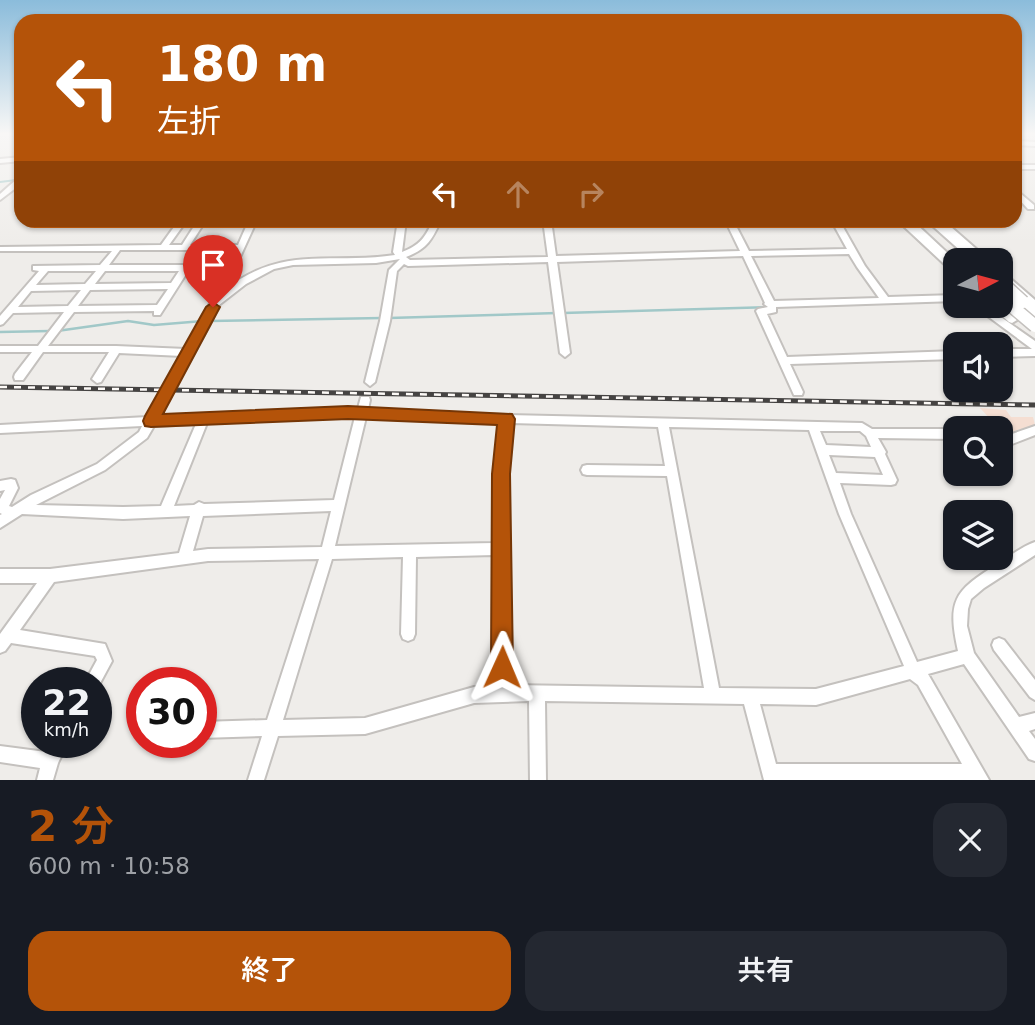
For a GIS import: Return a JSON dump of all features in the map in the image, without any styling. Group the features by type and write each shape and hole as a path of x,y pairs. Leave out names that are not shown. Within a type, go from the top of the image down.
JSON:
{"highway":[{"path":"912,228 943,257"},
{"path":"922,228 945,248"},
{"path":"931,228 954,248"},
{"path":"940,228 963,248"},
{"path":"1013,294 1035,316"},
{"path":"1013,299 1035,316"},
{"path":"1013,309 1035,328"},
{"path":"1013,315 1035,328"}],"street":[{"path":"0,198 14,186"},
{"path":"163,248 177,228"},
{"path":"185,247 197,228"},
{"path":"0,522 17,510 116,457 143,435 206,321 249,228"},
{"path":"401,228 397,252 401,259"},
{"path":"370,383 393,270 401,259 424,245 436,228"},
{"path":"548,228 565,353"},
{"path":"733,228 771,307"},
{"path":"839,228 851,251 885,300"},
{"path":"947,228 971,248"},
{"path":"36,268 185,268 195,266 206,247"},
{"path":"0,249 240,247"},
{"path":"19,377 117,249"},
{"path":"213,307 246,279 262,270 282,264 401,259 552,259 851,251"},
{"path":"0,322 46,268"},
{"path":"10,310 158,310 185,268"},
{"path":"29,288 173,286"},
{"path":"1013,286 1035,305"},
{"path":"1013,298 1025,297"},
{"path":"798,392 761,311 771,307 943,298"},
{"path":"996,318 1035,345"},
{"path":"1011,318 1035,340"},
{"path":"0,349 116,349 187,353"},
{"path":"97,379 116,349"},
{"path":"1013,353 1035,352"},
{"path":"783,361 943,355"},
{"path":"256,780 327,553 365,400"},
{"path":"0,429 348,412 361,415 862,428 870,433 891,480 832,478"},
{"path":"166,510 203,419"},
{"path":"501,694 501,474 506,419"},
{"path":"663,423 713,696"},
{"path":"813,426 881,601 914,672 923,680 979,776"},
{"path":"1013,439 1035,430"},
{"path":"870,433 943,434"},
{"path":"822,450 880,452"},
{"path":"587,470 672,471"},
{"path":"0,486 10,484 12,488 2,508 17,510 124,513 199,508 340,505"},
{"path":"184,558 199,508"},
{"path":"1035,548 979,583 966,595 961,609 960,626 967,656 1035,753"},
{"path":"0,576 50,576 184,558 503,549"},
{"path":"408,634 410,551"},
{"path":"4,640 50,576"},
{"path":"4,640 100,649 105,661 102,667"},
{"path":"999,645 1035,692"},
{"path":"217,730 365,726 474,695 537,693 816,697 967,656"},
{"path":"537,693 538,780"},
{"path":"750,697 771,776 979,776"},
{"path":"1016,726 1035,721"},
{"path":"0,754 50,761"},
{"path":"45,780 52,758"}],"shaded area":[{"path":"980,408 1006,410 1010,416 987,416"},
{"path":"1013,417 1033,417 1035,425 1013,431"}],"waterway":[{"path":"0,182 14,180"},
{"path":"829,305 943,301"},
{"path":"563,313 770,307"},
{"path":"389,318 557,313"},
{"path":"210,321 382,318"},
{"path":"57,331 128,321 154,325 203,321"},
{"path":"0,332 50,331"}],"railway":[{"path":"0,387 1035,405"}],"route":[{"path":"213,307 151,421 348,412 361,415 506,419 501,474 502,667"}]}
